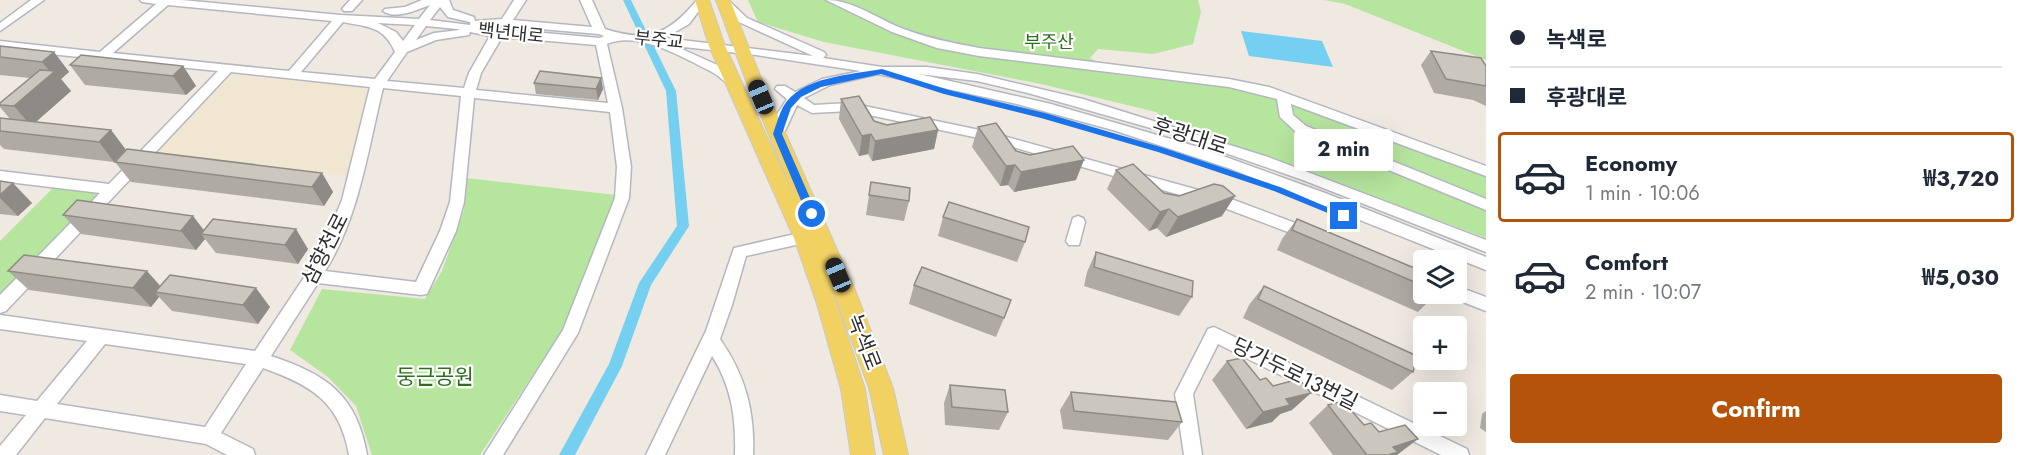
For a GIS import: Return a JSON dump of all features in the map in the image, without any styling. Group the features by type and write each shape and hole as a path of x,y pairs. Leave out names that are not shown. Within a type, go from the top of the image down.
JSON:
{"main road":[{"name":"녹색로","path":"702,0 710,45 732,81 804,238 828,304 853,388 863,455"},
{"name":"녹색로","path":"723,1 846,295 874,368 881,388 896,455"}],"street":[{"path":"0,28 38,0"},
{"path":"146,0 401,11 418,7 432,0"},
{"path":"241,0 351,9 397,20"},
{"name":"삼향천로","path":"209,436 326,257 346,209 377,85 438,0"},
{"path":"443,0 445,10 457,17 496,28"},
{"path":"314,276 421,289 444,242 457,202 468,94 496,28 520,0"},
{"path":"493,455 570,333 622,198 624,167 605,36 586,0"},
{"path":"653,40 679,26 702,0"},
{"path":"832,0 896,30 937,44 979,52 1229,82 1265,90 1486,171"},
{"path":"723,1 743,20 846,65"},
{"path":"102,56 165,2"},
{"path":"351,9 397,20"},
{"path":"351,9 376,26 392,33 398,40 400,51 434,37 496,28"},
{"path":"291,76 351,9"},
{"name":"백년대로","path":"397,20 605,36"},
{"name":"부주교","path":"605,36 710,45"},
{"path":"653,40 720,71 732,81"},
{"path":"0,45 616,108"},
{"name":"후광대로","path":"710,45 882,71 1048,107 1150,136 1254,172 1486,264"},
{"path":"0,306 228,69"},
{"name":"후광대로","path":"882,71 926,70 1076,101 1280,165 1486,246"},
{"path":"777,134 788,107 795,98 818,85 882,71"},
{"name":"후광대로","path":"882,71 925,75 1049,104 1163,135 1353,203 1486,258"},
{"name":"후광대로","path":"882,71 947,92 1042,115 1161,150 1277,189 1429,250"},
{"path":"781,89 812,109 850,107 883,113 989,136 1080,160 1226,203 1324,240"},
{"path":"1283,97 1287,117 1301,129 1486,206"},
{"path":"0,176 112,189"},
{"path":"1074,241 1078,222"},
{"path":"655,455 711,340 728,296 739,252 804,238"},
{"name":"후광대로","path":"1467,266 1486,274"},
{"path":"1467,296 1486,304"},
{"path":"0,322 258,359 295,371 327,392 346,414 352,426 358,455"},
{"name":"당가두로13번길","path":"1193,455 1184,394 1214,334 1460,455"},
{"path":"4,455 101,337"},
{"path":"711,340 728,364 741,397 745,418 744,455"},
{"path":"0,403 209,436 246,455"}],"shaded area":[{"path":"233,75 366,87 368,91 347,176 153,153 227,77"}],"green space":[{"name":"부주산","path":"748,0 1198,0 1201,12 1193,44 1153,54 1098,49 1090,58 1118,75 1241,89 1266,96 1486,176 1486,238 1165,120 1156,112 1041,84 824,42 758,22"},
{"path":"1324,0 1486,0 1486,60 1345,4"},
{"name":"둥근공원","path":"465,178 616,195 569,320 480,455 372,455 356,406 328,377 290,350 322,289 425,299 442,271 464,210"},
{"path":"55,186 98,190 102,193 0,298 0,241"}],"water":[{"path":"1241,31 1322,41 1333,67 1249,56"}],"building":[{"path":"0,46 54,52 42,62 0,57"},
{"path":"1431,51 1481,58 1486,66 1486,86 1446,79"},
{"path":"81,55 183,66 173,76 70,65"},
{"path":"40,70 55,71 14,106 0,105 0,103"},
{"path":"540,71 601,78 596,89 534,83"},
{"path":"859,96 874,121 887,125 930,117 938,130 875,141 871,134 862,136 841,99"},
{"path":"0,118 111,130 99,142 0,131"},
{"path":"996,123 1016,151 1030,155 1073,146 1084,160 1021,172 1015,165 1006,166 978,127"},
{"path":"127,149 322,173 312,187 115,162"},
{"path":"1133,164 1164,193 1179,196 1214,184 1223,186 1235,196 1178,217 1169,209 1160,212 1116,170"},
{"path":"0,181 13,183 0,195"},
{"path":"871,182 910,188 909,201 869,195"},
{"path":"77,200 193,216 181,231 63,215"},
{"path":"949,202 1029,227 1025,242 943,217"},
{"path":"213,219 296,229 285,245 201,234"},
{"path":"1297,219 1413,267 1413,281 1292,230"},
{"path":"1096,252 1193,281 1192,297 1094,267"},
{"path":"24,255 147,271 133,288 8,271"},
{"path":"922,267 1011,300 1004,318 914,285"},
{"path":"170,275 256,288 243,305 155,292"},
{"path":"1264,286 1413,354 1413,372 1258,299"},
{"path":"1242,358 1260,380 1266,378 1273,386 1299,379 1311,393 1286,399 1290,405 1263,412 1227,361"},
{"path":"950,385 1005,390 1008,412 952,407"},
{"path":"1071,392 1176,402 1182,422 1074,411"},
{"path":"1343,401 1364,425 1371,423 1379,432 1405,425 1418,439 1393,447 1398,452 1388,455 1367,455 1328,405"}],"waterway":[{"path":"567,455 615,366 645,283 683,226 671,91 627,0"}],"route":[{"path":"812,214 777,134 788,107 798,95 818,85 882,71 947,92 1042,115 1161,150 1277,189 1344,216"}]}
